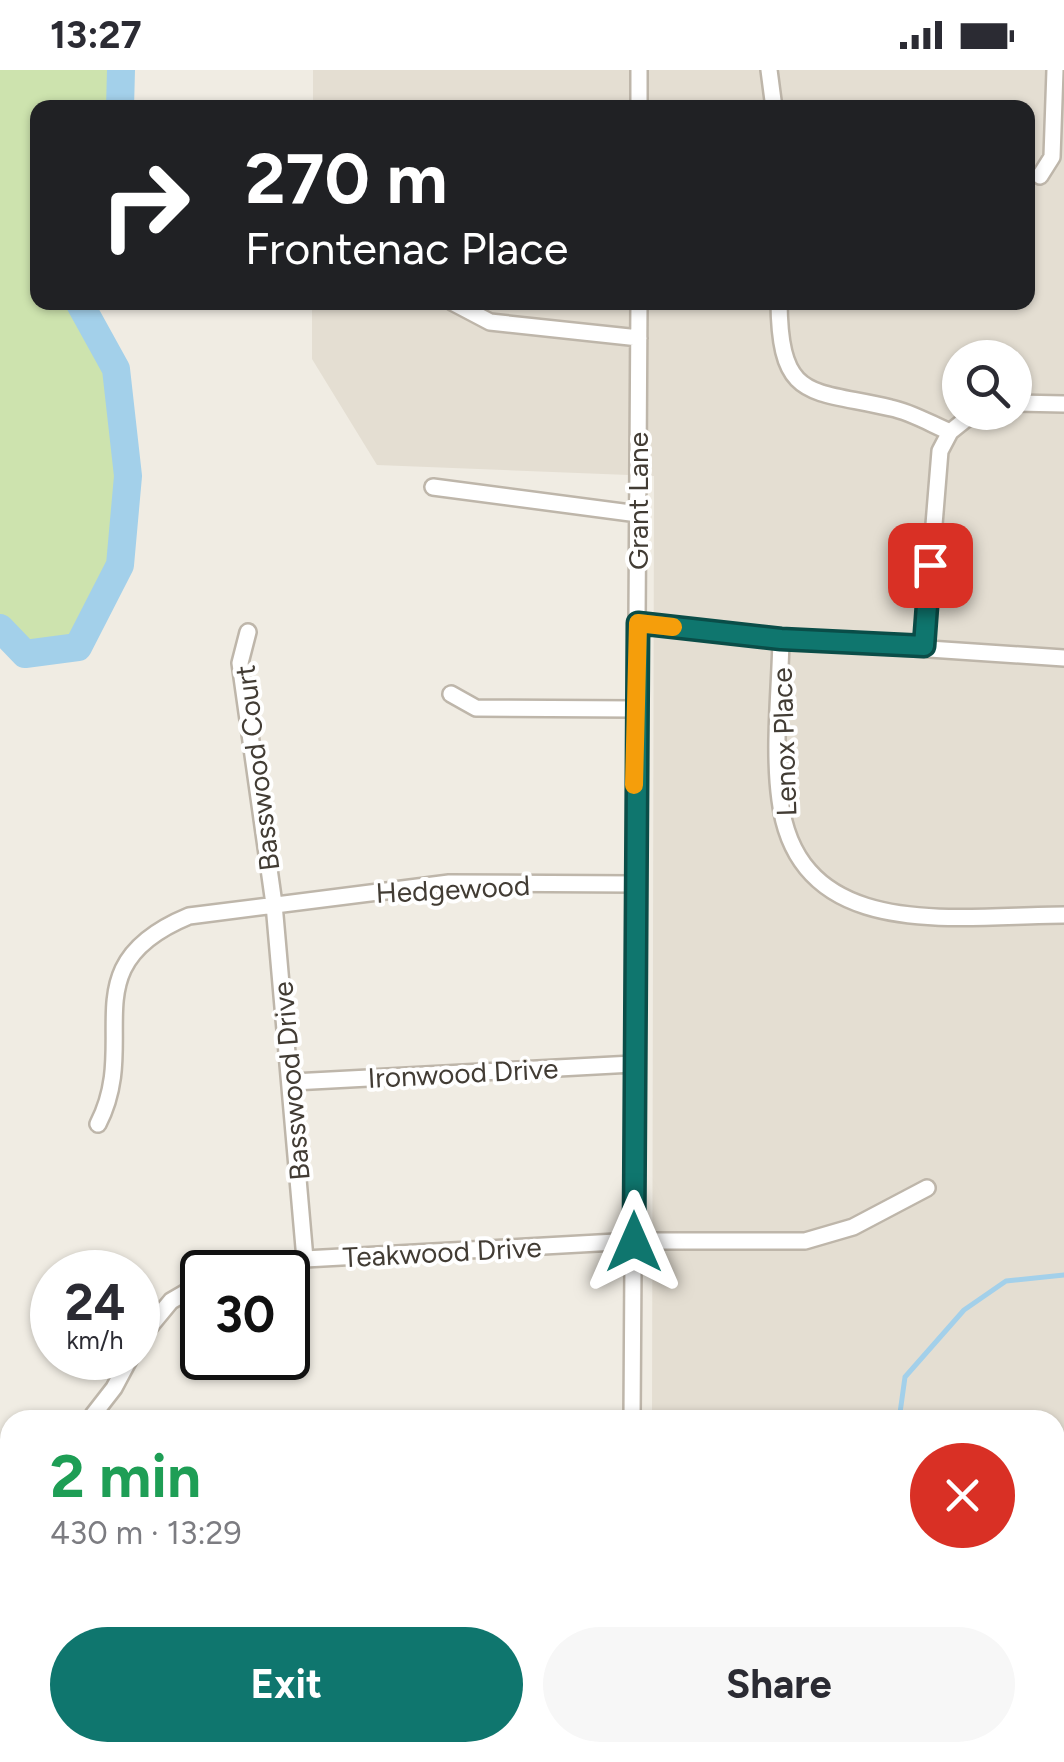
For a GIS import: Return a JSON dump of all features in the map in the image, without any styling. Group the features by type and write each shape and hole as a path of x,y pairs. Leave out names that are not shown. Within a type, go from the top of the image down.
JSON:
{"street":[{"path":"640,70 640,100"},
{"path":"769,70 773,100"},
{"path":"1040,176 1052,157 1055,70"},
{"path":"467,310 490,322 639,338"},
{"name":"Grant Lane","path":"632,1410 639,310"},
{"path":"779,310 782,353 794,378 818,394 894,408 950,432"},
{"path":"1032,403 1064,404"},
{"path":"924,646 940,451 952,430"},
{"path":"433,487 638,514"},
{"path":"638,623 781,639 1064,658"},
{"name":"Basswood Court","path":"248,632 240,663 274,904"},
{"name":"Lenox Place","path":"781,639 779,799 788,836 818,884 858,907 914,915 1064,916"},
{"path":"451,694 476,708 635,709"},
{"name":"Hedgewood","path":"98,1124 112,1096 114,998 126,959 156,930 190,916 449,883 633,884"},
{"name":"Basswood Drive","path":"274,904 293,1082 304,1250"},
{"name":"Ironwood Drive","path":"293,1082 633,1064"},
{"name":"Teakwood Drive","path":"310,1259 634,1242 805,1240 853,1226 927,1188"},
{"path":"160,1315 180,1296"},
{"path":"97,1410 118,1380"}],"shaded area":[{"path":"313,70 1064,70 1064,1410 652,1410 654,476 377,465 312,359 312,310 1035,310 1035,100 313,100"}],"green space":[{"path":"0,70 121,70 119,100 30,100 30,310 83,310 116,369 128,476 120,565 78,647 25,654 0,628"}],"waterway":[{"path":"120,100 121,70"},
{"path":"0,628 25,654 78,647 120,565 128,476 116,369 83,310"},
{"path":"900,1410 905,1377 964,1310 1006,1281 1064,1275"}],"slow traffic":[{"path":"634,785 638,623 673,627"}],"route":[{"path":"634,1242 633,884 638,623 781,639 924,646 930,565"}]}
